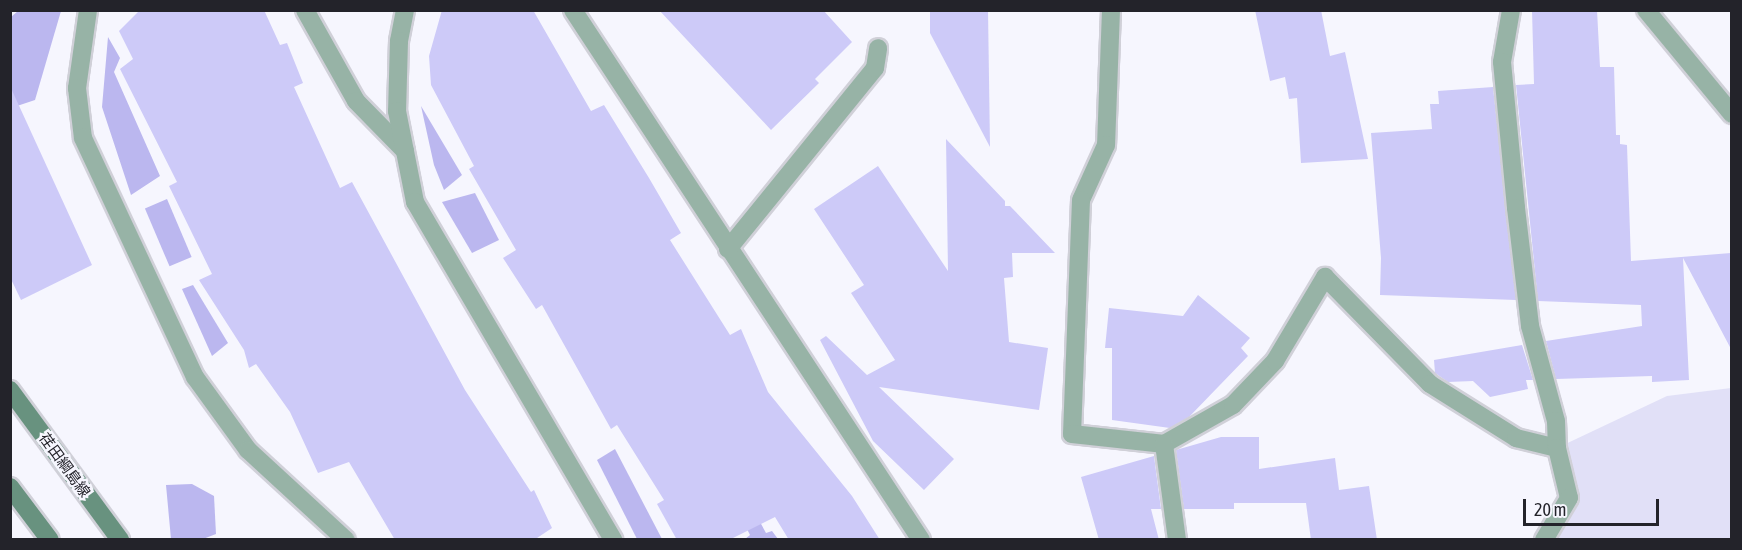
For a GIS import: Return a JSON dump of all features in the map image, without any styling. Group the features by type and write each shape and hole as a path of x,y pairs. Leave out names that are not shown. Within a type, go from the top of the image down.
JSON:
{"main road":[{"name":"荏田綱島線","path":"10,390 120,540"},
{"path":"10,487 50,540"}],"street":[{"path":"88,10 77,87 83,138 195,377 249,450 346,540"},
{"path":"305,10 356,101 405,151"},
{"path":"405,10 399,41 397,111 415,202 613,540"},
{"path":"573,10 921,540"},
{"path":"1111,10 1106,145 1081,200 1072,434 1164,444 1233,405 1275,361 1324,277 1430,384 1516,438 1557,448"},
{"path":"1511,10 1502,62 1530,326 1556,421 1557,448 1569,498 1544,540"},
{"path":"1646,10 1731,114"},
{"path":"728,249 875,68 878,48"},
{"path":"1164,444 1177,540"}],"shaded area":[{"path":"18,11 61,11 35,100 11,108 11,17"},
{"path":"108,37 120,58 114,72 160,176 131,195 102,107"},
{"path":"421,106 462,175 444,190 434,165"},
{"path":"475,193 499,240 472,253 442,202"},
{"path":"167,199 192,257 170,266 145,208"},
{"path":"193,285 228,343 212,356 182,289"},
{"path":"1731,388 1731,539 1544,540 1569,498 1557,448 1667,396"},
{"path":"615,449 662,539 637,539 597,460"},
{"path":"719,473 744,493 766,533 772,531 778,539 745,539 750,535"},
{"path":"192,484 214,496 216,534 203,539 171,539 166,485"}],"building":[{"path":"140,10 264,10 280,45 287,43 303,83 294,87 340,188 352,182 465,390 531,492 534,490 552,528 534,540 395,540 349,462 318,473 290,412 256,364 249,368 244,350 199,280 212,274 169,186 177,182 120,69 133,59 119,31"},
{"path":"442,10 533,10 591,111 604,105 649,178 681,233 670,240 730,335 741,329 768,392 852,496 880,540 789,540 775,517 729,540 677,540 657,504 664,500 617,425 611,429 542,305 536,309 503,258 516,250 469,169 474,166 431,85 429,56"},
{"path":"659,10 823,10 852,42 815,79 819,83 771,130"},
{"path":"930,10 988,10 990,147 930,33"},
{"path":"1255,10 1321,10 1330,56 1345,52 1368,159 1301,163 1297,98 1289,99 1285,77 1270,81"},
{"path":"1532,10 1597,10 1600,67 1614,67 1616,135 1620,135 1620,144 1627,145 1631,261 1731,253 1731,349 1683,258 1689,380 1652,382 1652,376 1556,379 1546,341 1642,326 1641,305 1538,301 1516,85 1534,84"},
{"path":"10,86 92,265 21,300 10,277"},
{"path":"1493,87 1516,300 1380,295 1381,258 1371,133 1432,129 1430,104 1439,104 1438,91"},
{"path":"946,139 1005,201 1005,206 1010,206 1055,253 1012,253 1013,277 1004,278 1009,342 1048,348 1039,410 879,387 954,459 924,490 873,441 820,340 826,336 867,375 895,360 851,293 864,285 814,209 878,166 948,271"},
{"path":"1198,295 1250,338 1241,348 1248,356 1189,417 1170,428 1112,420 1112,348 1105,348 1109,308 1183,316"},
{"path":"1522,345 1533,380 1526,380 1528,389 1490,397 1473,381 1448,382 1435,373 1434,360"},
{"path":"1221,437 1259,437 1259,469 1335,458 1339,490 1369,486 1377,540 1311,540 1306,503 1234,503 1234,509 1184,509 1176,450"},
{"path":"1154,456 1161,509 1151,509 1159,540 1099,540 1081,477"}]}
